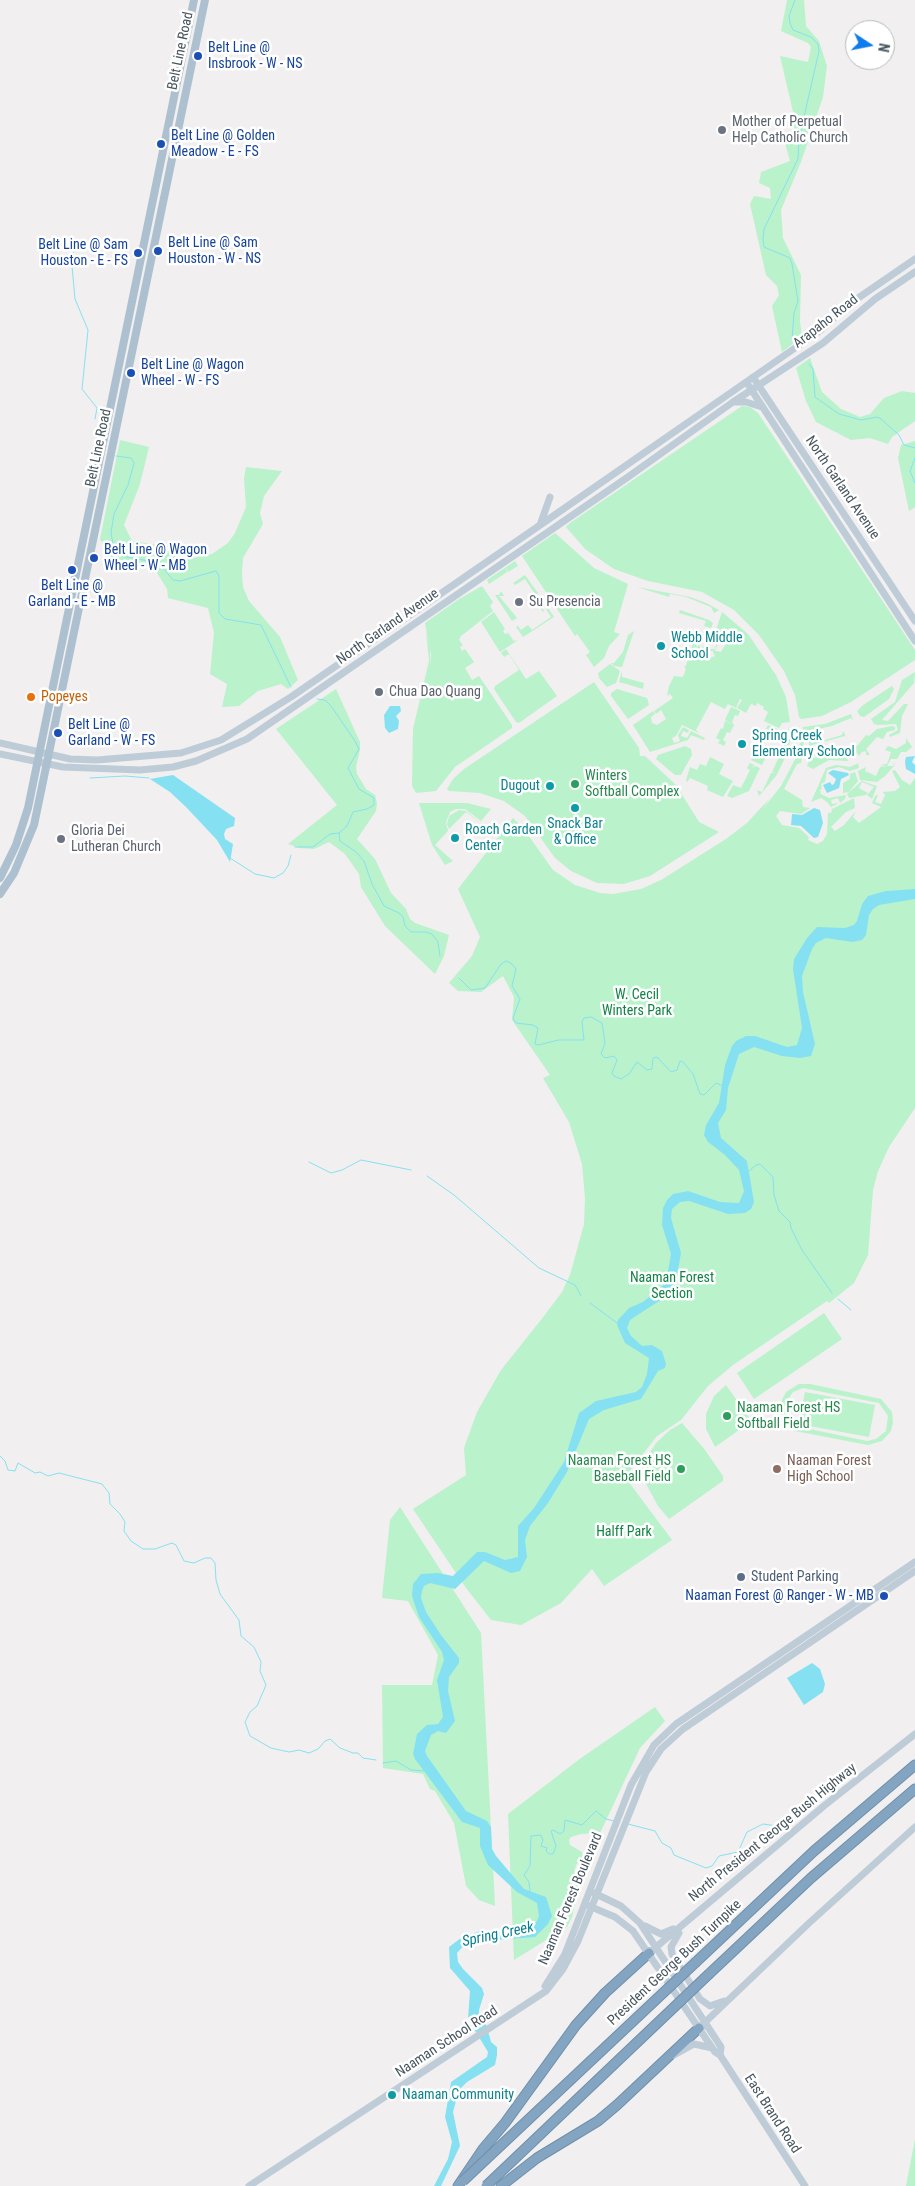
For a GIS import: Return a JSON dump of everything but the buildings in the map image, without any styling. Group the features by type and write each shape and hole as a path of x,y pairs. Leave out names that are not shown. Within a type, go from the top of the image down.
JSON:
{"highway":[{"name":"President George Bush Turnpike","path":"460,2184 820,1846 915,1765"},
{"path":"486,2186 811,1878 915,1789"},
{"path":"460,2184 483,2149 505,2123 576,2025 626,1974 649,1954"},
{"path":"502,2186 537,2158 598,2121 618,2106 702,2026"}],"main road":[{"name":"Belt Line Road","path":"0,878 9,862 23,826 121,362 194,0"},
{"name":"Belt Line Road","path":"0,894 18,866 34,825 205,0"},
{"name":"Arapaho Road","path":"753,377 820,330 848,305 915,258"},
{"name":"Arapaho Road","path":"751,390 822,342 875,299 915,272"},
{"path":"121,362 130,364"},
{"name":"North Garland Avenue","path":"0,743 70,759 98,760 160,756 191,751 221,740 247,726 753,377 915,621"},
{"name":"North Garland Avenue","path":"746,382 915,640"},
{"name":"North Garland Avenue","path":"0,754 46,764 76,768 140,770 173,767 194,762 239,743 278,719 751,390"},
{"path":"733,402 750,403 762,407"},
{"path":"694,418 699,426"},
{"path":"642,454 648,463"},
{"path":"539,525 550,497"},
{"path":"76,576 85,578"},
{"path":"68,614 77,616"},
{"path":"55,676 64,678"},
{"path":"191,751 194,762"},
{"path":"9,862 18,866"},
{"name":"Naaman Forest Boulevard","path":"533,2000 546,1991 563,1970 592,1908 639,1769 654,1745 676,1724 915,1562"},
{"name":"Naaman Forest Boulevard","path":"630,1800 661,1749 683,1729 915,1571"},
{"name":"North President George Bush Highway","path":"649,1954 701,1908 825,1805 915,1734"},
{"path":"639,1769 646,1772"},
{"path":"702,2026 735,1992 915,1827"},
{"name":"Naaman Forest Boulevard","path":"533,2000 560,1963 589,1891 614,1841"},
{"name":"East Brand Road","path":"589,1891 621,1906 640,1923 658,1948 713,2049 720,2055 805,2186"},
{"name":"East Brand Road","path":"584,1904 615,1917 628,1927 702,2026 721,2047 720,2055"},
{"path":"640,1923 657,1933 668,1933 697,1909 701,1908"},
{"path":"701,1908 674,1940 672,1954 704,2004 717,2005 735,1992"},
{"name":"Naaman School Road","path":"249,2186 533,2000"},
{"path":"669,2057 694,2044 713,2049"}],"green space":[{"path":"787,0 804,0 806,26 819,41 827,66 823,97 801,162 781,210 783,238 801,275 800,321 802,337 782,352 772,306 779,295 777,286 766,275 750,204 754,196 771,199 770,188 759,183 761,172 790,161 785,143 793,139 794,116 780,56 808,62 811,47 808,43 781,31"},
{"path":"810,358 822,392 841,409 860,417 870,414 884,398 902,391 915,393 915,421 892,437 888,444 870,438 851,440 816,422 806,401 796,368"},
{"path":"742,406 750,407 758,413 915,650 915,660 851,702 822,716 801,719 799,717 795,695 784,671 759,635 734,610 702,592 648,581 614,569 585,549 566,527"},
{"path":"120,440 149,447 140,484 124,525 132,541 158,545 178,557 189,559 212,554 228,543 235,533 246,507 244,478 246,467 282,471 264,496 260,513 263,524 243,558 242,572 243,587 249,601 280,637 298,680 288,689 281,684 258,691 239,706 222,707 227,684 210,674 214,633 208,608 168,598 167,589 154,568 108,559 100,539"},
{"path":"915,441 915,507 909,511 898,458 901,445"},
{"path":"555,533 594,568 628,584 614,632 620,634 609,646 604,658 594,667 586,655 590,652 577,634 575,636 522,556"},
{"path":"515,561 518,566 508,572 506,568 507,572 489,584 487,580"},
{"path":"525,575 538,593 534,597 543,612 532,596 535,594 525,579 515,585 513,583"},
{"path":"482,586 493,602 490,606 493,611 461,636 459,640 463,645 460,647 462,651 465,649 474,662 465,668 472,680 479,676 512,725 512,728 455,767 436,791 416,793 412,786 413,729 429,661 426,631 429,645 425,623 459,599"},
{"path":"637,587 690,597 719,610 714,613 711,607 686,597 670,594 669,597"},
{"path":"501,591 504,596 499,596 517,618 512,621 495,595 499,595"},
{"path":"548,608 554,617 523,637 516,627 518,626 521,630 528,625 532,630 551,617 546,609"},
{"path":"680,610 709,620 713,623 711,628 704,626 706,621 679,613"},
{"path":"494,612 505,629 503,631 505,634 508,633 514,641 518,640 500,652 481,622"},
{"path":"722,612 748,634 776,675 786,697 790,722 782,723 779,728 764,721 768,712 757,703 756,706 751,704 746,713 737,708 742,700 740,699 736,708 728,704 725,709 711,702 696,730 699,733 682,725 676,736 672,738 674,743 680,741 678,735 683,727 689,730 688,733 683,731 681,736 687,738 691,731 705,738 704,740 691,735 688,740 650,752 633,725 653,711 655,714 651,717 652,723 657,725 666,719 661,710 656,714 654,711 673,698 670,694 667,696 669,686 674,676 683,677 686,669 684,666 686,666 690,652 691,655 696,657 698,651 691,650 693,643 697,644 696,648 699,645 706,660 715,656 712,650 721,652 727,642 723,638 728,640 733,631 728,629 716,630"},
{"path":"725,630 715,650 704,652 701,645 706,649 715,649 717,641 714,639 719,640 720,637 715,635 715,632"},
{"path":"634,631 622,667 614,666 611,663 614,663 623,652 628,635"},
{"path":"506,649 526,679 539,671 557,696 519,723 516,722 494,689 495,686 519,670 509,654 504,657 501,653"},
{"path":"610,664 620,671 616,683 607,687 599,678 598,673"},
{"path":"622,671 622,677 644,683 643,689 619,682"},
{"path":"915,672 914,683 882,720 888,721 904,704 908,704 902,716 900,733 890,737 889,735 898,730 896,724 878,725 874,724 871,719 895,702 902,680"},
{"name":"Winters Softball Complex","path":"594,682 639,748 640,756 645,756 676,785 699,822 719,832 650,876 624,884 597,883 571,871 555,858 525,816 504,801 480,793 449,791 447,789 453,779 464,769"},
{"path":"892,686 894,689 889,699 864,717 860,716 857,711 863,705"},
{"path":"336,689 360,742 356,767 357,774 366,789 375,795 377,803 376,811 357,839 375,859 391,893 406,909 410,919 415,923 449,935 444,956 435,974 385,926 361,887 359,874 345,854 329,842 314,849 299,848 288,844 337,805 276,729"},
{"path":"617,689 647,698 649,705 628,719 611,696 611,693"},
{"path":"731,707 740,711 738,716 735,715 732,722 734,725 725,720"},
{"path":"851,714 853,720 851,718 832,726 809,731 809,734 804,738 803,748 799,748 803,727 825,724"},
{"path":"725,721 734,725 730,733 727,732 723,740 726,742 724,746 718,743 720,740 716,738 721,728 723,729"},
{"path":"768,725 779,730 772,743 765,739 769,731 766,729"},
{"path":"895,727 895,730 887,732 883,739 877,737 866,749 870,755 866,755 866,751 862,752 859,756 855,751 846,755 848,761 829,760 813,769 807,766 811,754 814,758 833,755 858,745 866,735 869,736 877,729"},
{"path":"789,729 790,742 784,760 776,776 759,796 757,790 762,792 771,773 775,773 772,772 789,735 786,730"},
{"path":"843,731 847,739 845,736 812,745 812,748 809,748 809,739 812,742 825,740 842,735"},
{"path":"906,738 912,747 906,752 901,752 897,759 891,759 887,766 880,765 887,764 891,752 885,750 888,746 896,749 906,743"},
{"path":"685,746 691,749 692,755 681,775 675,775 656,759 658,755"},
{"path":"760,748 768,752 762,765 751,760 754,755 757,756"},
{"path":"798,754 802,756 801,763 797,764 784,789 802,800 803,807 810,808 801,814 780,811 776,816 782,825 799,828 809,837 808,840 817,844 823,841 827,834 828,813 831,813 832,809 854,798 855,808 846,812 831,827 835,831 844,825 856,811 853,817 859,823 881,807 872,803 875,796 878,795 875,802 881,804 885,795 883,792 895,791 900,787 892,771 895,770 902,780 910,785 915,778 915,1108 889,1147 878,1171 873,1190 868,1255 854,1283 829,1303 827,1301 733,1365 708,1386 681,1420 657,1436 625,1477 672,1540 604,1586 592,1569 561,1603 521,1625 491,1620 466,1588 413,1509 466,1475 464,1448 477,1412 501,1370 562,1292 570,1275 584,1224 585,1198 582,1164 569,1122 543,1078 550,1075 512,1020 514,997 503,976 481,992 458,991 449,983 472,956 480,937 458,889 513,818 523,828 553,870 575,885 600,893 613,894 641,889 661,880 726,839 747,823 770,798 762,810 781,786"},
{"path":"710,757 724,764 719,774 733,781 723,797 707,790 708,786 690,778 687,782 686,780 690,767 697,770 700,764 706,766"},
{"path":"895,761 894,766 877,782 860,780 858,771 866,767 865,771 876,776 880,767 893,766"},
{"path":"750,763 754,765 752,768 755,766 760,768 749,791 732,798 727,796 733,785 741,788 750,770 747,768"},
{"path":"858,763 859,768 850,771 839,767 827,770 825,782 821,784 821,794 829,798 846,795 845,799 840,803 838,798 831,800 832,804 839,803 831,807 821,798 811,802 826,768 836,765 850,767"},
{"path":"855,772 858,781 849,792 843,793 843,783 850,779 850,774"},
{"path":"862,781 877,786 872,799 867,795 874,787 862,782 859,788 868,793 849,798 847,794"},
{"path":"419,803 467,803 491,809 481,821 465,809 456,809 450,812 446,822 448,831 435,845 453,861 445,865 432,845"},
{"path":"459,810 466,811 484,826 466,812 449,829 447,824 449,816"},
{"path":"824,1313 842,1339 754,1399 737,1373"},
{"path":"799,1384 810,1384 881,1399 892,1412 893,1422 891,1431 882,1441 868,1445 795,1431 783,1420 780,1404 786,1392","holes":["803,1388 879,1403 888,1416 886,1431 876,1439 867,1441 795,1426 786,1415 785,1404 793,1392"]},
{"name":"Naaman Forest HS Softball Field","path":"726,1385 750,1419 749,1423 715,1447 706,1429 706,1414 714,1396"},
{"path":"805,1392 875,1405 869,1437 799,1424"},
{"name":"Naaman Forest HS Baseball Field","path":"682,1423 705,1450 723,1476 723,1481 669,1519 658,1506 645,1482 644,1462 656,1443 670,1430"},
{"path":"400,1507 481,1633 495,1906 479,1900 466,1886 454,1823 435,1791 430,1789 423,1774 383,1768 382,1685 432,1685 438,1655 408,1601 382,1598 390,1520"},
{"path":"655,1707 665,1721 640,1748 600,1833 581,1834 571,1837 569,1840 570,1845 582,1852 583,1858 576,1865 574,1872 580,1882 572,1917 567,1927 514,1960 508,1814 581,1758"},
{"path":"915,2139 915,2186 906,2186"}],"water":[{"path":"390,706 400,706 401,711 396,716 399,721 398,729 389,733 385,728 384,715"},
{"path":"915,756 912,762 915,765 915,774 906,769 905,762 906,757"},
{"path":"833,770 848,773 849,775 841,779 839,788 827,793 823,785 830,782 832,785 834,784 836,779 828,773"},
{"path":"173,775 235,818 234,826 226,829 224,834 225,839 233,844 230,862 217,840 186,807 170,792 150,779"},
{"path":"814,808 820,810 823,823 818,837 814,838 801,826 791,825 792,814 802,815"},
{"name":"Spring Creek","path":"915,889 915,899 879,905 873,909 869,915 866,935 862,940 852,942 826,938 816,943 812,949 802,976 803,992 815,1044 811,1056 800,1058 782,1056 754,1047 739,1054 728,1088 726,1110 718,1123 721,1138 747,1161 754,1202 751,1209 745,1213 728,1214 689,1201 680,1202 672,1209 671,1218 681,1253 678,1270 671,1289 662,1299 630,1320 627,1328 631,1336 642,1346 652,1345 662,1351 666,1364 665,1368 658,1371 641,1399 604,1410 589,1419 567,1472 548,1503 530,1526 525,1540 527,1557 520,1571 511,1573 484,1561 455,1589 430,1583 424,1586 422,1591 421,1598 426,1612 459,1658 459,1663 449,1677 448,1691 455,1721 446,1733 438,1731 431,1735 425,1751 427,1756 466,1811 487,1821 491,1827 492,1849 496,1856 524,1889 546,1897 552,1916 548,1924 535,1937 467,1942 457,1953 458,1962 463,1969 482,1988 484,1994 479,2016 486,2024 491,2042 497,2047 497,2055 495,2065 467,2082 459,2090 453,2112 460,2146 441,2186 434,2186 448,2159 452,2142 445,2117 451,2082 487,2057 488,2052 468,2019 470,1991 450,1968 449,1947 461,1938 480,1931 501,1932 531,1926 537,1921 539,1916 537,1903 517,1892 488,1865 480,1846 480,1828 462,1822 413,1754 417,1734 427,1725 438,1724 443,1717 437,1680 444,1660 442,1652 419,1617 412,1596 413,1584 421,1574 438,1573 453,1576 477,1552 485,1552 505,1560 518,1557 518,1526 534,1508 564,1462 579,1413 596,1401 636,1392 642,1387 647,1374 649,1358 625,1343 617,1325 618,1320 629,1308 643,1302 666,1283 671,1254 662,1225 663,1208 667,1200 673,1194 688,1191 720,1202 739,1203 744,1191 739,1170 725,1155 708,1142 704,1135 706,1125 719,1103 725,1065 732,1046 736,1041 746,1036 755,1036 787,1047 797,1045 802,1028 793,969 794,959 807,938 817,927 845,928 854,925 862,904 868,896 886,891"},
{"path":"812,1663 820,1669 825,1684 823,1692 804,1705 787,1678"}],"waterway":[{"path":"792,339 794,313 798,301 792,264 790,258 764,247 763,239 764,229 798,159 799,139 819,51 818,44 811,37 793,30 789,16 795,0"},
{"path":"74,249 72,266 75,299 88,330 82,389 97,408 95,419"},
{"path":"809,364 813,369 815,397 839,414 861,420 877,417 881,419 899,435 904,445 915,448"},
{"path":"116,456 131,458 134,463 128,485 114,514 111,533 114,550 122,556 159,563 173,580 180,581 216,571 219,576 219,613 225,619 261,625 291,687"},
{"path":"915,458 910,471 915,483"},
{"path":"317,699 325,700 331,706 355,741 359,749 348,768 359,789 374,798 374,805 367,809 353,812 347,826 339,833 340,841 356,852 364,861 372,884 384,906 399,913 403,917 405,926 411,932 432,934 438,942 440,956"},
{"path":"90,778 125,776 149,778"},
{"path":"295,847 313,847 330,834 339,833"},
{"path":"230,858 255,874 274,878 283,873 288,866 291,855"},
{"path":"459,978 471,990 485,988 501,964 506,961 511,963 516,969 512,986 520,999 513,1018 516,1023 533,1025 538,1028 535,1044 539,1045 558,1040 584,1040 582,1022 584,1018 591,1017 602,1023 605,1043 601,1054 605,1058 614,1056 617,1060 612,1073 614,1076 621,1079 629,1074 637,1062 647,1070 652,1069 653,1058 657,1057 671,1072 677,1070 680,1061 683,1062 693,1074 700,1094 704,1095 716,1083 723,1086"},
{"path":"309,1162 331,1173 342,1170 361,1160 411,1170"},
{"path":"749,1171 760,1164 773,1177 774,1195 779,1211 790,1222 802,1250 832,1293"},
{"path":"427,1176 454,1195 539,1268 575,1285 581,1296"},
{"path":"838,1299 851,1310"},
{"path":"590,1303 617,1323"},
{"path":"0,1456 5,1461 8,1470 15,1471 18,1463 35,1473 40,1472 48,1476 59,1473 102,1484 109,1493 110,1504 125,1522 124,1531 131,1541 143,1549 155,1549 172,1543 176,1545 184,1561 194,1563 205,1558 211,1558 215,1563 216,1580 220,1594 239,1620 241,1636 254,1647 261,1662 260,1671 266,1685 257,1706 250,1712 245,1722 250,1736 271,1748 289,1752 299,1750 309,1753 318,1749 325,1741 330,1739 340,1748 358,1753 363,1758 376,1760"},
{"path":"383,1763 396,1761 411,1770 424,1771"},
{"path":"530,1891 529,1882 524,1875 530,1866 531,1836 541,1835 543,1840 541,1846 547,1848 546,1851 549,1854 553,1854 556,1846 551,1831 553,1830 560,1834 564,1831 565,1820 582,1825 596,1811 606,1819 614,1821"},
{"path":"628,1824 655,1831 662,1843 671,1848 674,1855 706,1868 712,1866 719,1856 738,1852 747,1832 763,1824 777,1826"}],"place":[{"name":"Belt Line @ Insbrook - W - NS","path":"198,56"},
{"name":"Mother of Perpetual Help Catholic Church","path":"722,130"},
{"name":"Belt Line @ Golden Meadow - E - FS","path":"161,144"},
{"name":"Belt Line @ Sam Houston - W - NS","path":"158,251"},
{"name":"Belt Line @ Sam Houston - E - FS","path":"138,253"},
{"name":"Belt Line @ Wagon Wheel - W - FS","path":"131,373"},
{"name":"Belt Line @ Wagon Wheel - W - MB","path":"94,558"},
{"name":"Belt Line @ Garland - E - MB","path":"72,570"},
{"name":"Su Presencia","path":"519,602"},
{"name":"Webb Middle School","path":"661,646"},
{"name":"Chua Dao Quang","path":"379,692"},
{"name":"Popeyes","path":"31,697"},
{"name":"Belt Line @ Garland - W - FS","path":"58,733"},
{"name":"Spring Creek Elementary School","path":"742,744"},
{"name":"Winters Softball Complex","path":"575,784"},
{"name":"Dugout","path":"550,786"},
{"name":"Snack Bar & Office","path":"575,808"},
{"name":"Roach Garden Center","path":"455,838"},
{"name":"Gloria Dei Lutheran Church","path":"61,839"},
{"name":"Naaman Forest HS Softball Field","path":"727,1416"},
{"name":"Naaman Forest HS Baseball Field","path":"681,1469"},
{"name":"Naaman Forest High School","path":"777,1469"},
{"name":"Student Parking","path":"741,1577"},
{"name":"Naaman Forest @ Ranger - W - MB","path":"884,1596"},
{"name":"Naaman Community","path":"392,2095"}],"park label":[{"name":"W. Cecil Winters Park","path":"637,1004"},
{"name":"Naaman Forest Section","path":"672,1286"},
{"name":"Halff Park","path":"624,1532"}]}
